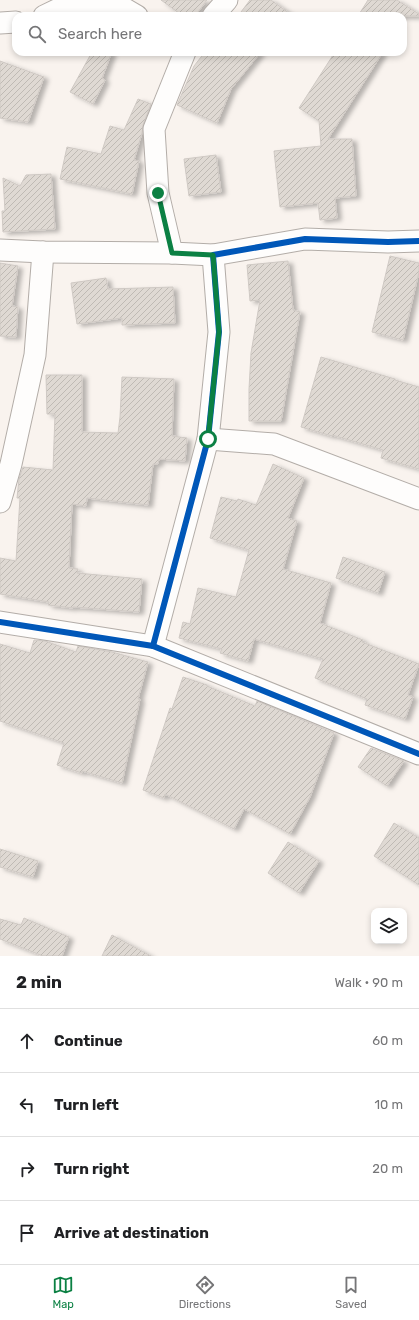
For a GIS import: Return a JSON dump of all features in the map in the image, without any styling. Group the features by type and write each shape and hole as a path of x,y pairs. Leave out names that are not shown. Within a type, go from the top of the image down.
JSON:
{"street":[{"path":"216,12 227,0"},
{"path":"52,12 73,2 120,6 130,12"},
{"path":"0,23 12,22"},
{"path":"172,253 158,193 154,129 183,56"},
{"path":"0,250 213,255 305,239 388,242 419,241"},
{"path":"0,502 11,464 35,355 43,252"},
{"path":"153,646 208,439 219,332 213,255"},
{"path":"208,439 274,444 419,499"},
{"path":"0,622 153,646 419,754"}],"building":[{"path":"161,0 207,0 198,12 178,12"},
{"path":"250,0 271,0 288,12 241,12"},
{"path":"368,0 397,0 419,14 419,16 407,16 407,12 360,12"},
{"path":"90,56 110,56 102,78 105,80 93,104 70,92"},
{"path":"202,56 258,56 231,89 217,123 177,105 194,66"},
{"path":"332,56 380,56 328,139 352,139 356,196 335,198 337,218 320,220 318,203 280,207 274,151 321,146 319,121 299,108"},
{"path":"0,61 44,77 28,122 0,118"},
{"path":"138,99 151,104 143,125 134,160 139,161 132,194 60,179 67,147 101,154 110,126 124,130"},
{"path":"216,155 221,192 189,196 184,159"},
{"path":"51,174 55,229 3,232 2,211 5,211 3,178 20,186 26,175"},
{"path":"390,256 419,263 419,272 403,340 372,332"},
{"path":"288,261 293,310 300,312 281,421 249,421 251,353 260,300 250,301 247,265"},
{"path":"0,263 18,266 12,306 18,307 16,337 0,336"},
{"path":"106,278 108,289 173,287 175,323 122,325 122,318 77,324 71,283"},
{"path":"321,357 419,387 419,469 381,458 383,450 301,427"},
{"path":"46,375 82,375 82,432 118,433 122,377 174,379 172,436 187,438 185,461 159,459 158,464 153,464 148,505 87,498 86,506 72,504 69,568 78,569 77,573 142,579 139,612 48,605 49,602 0,594 0,558 16,561 20,498 17,498 19,479 23,467 53,470 55,414 47,414"},
{"path":"273,464 304,478 288,518 297,521 283,569 331,583 320,623 363,640 362,642 419,664 408,695 413,697 405,719 365,705 367,699 315,678 323,659 254,639 248,661 220,653 222,649 179,638 183,622 190,624 198,588 236,597 249,550 210,538 221,497 237,501 238,499 256,505"},
{"path":"343,557 385,572 378,593 336,578"},
{"path":"34,640 45,641 76,652 78,646 112,652 148,662 138,699 140,699 122,783 57,765 64,743 0,721 0,644 30,653"},
{"path":"183,677 207,685 255,706 257,701 334,733 310,797 290,834 244,809 234,829 165,794 164,798 143,790 170,708 172,709"},
{"path":"371,748 404,761 387,786 358,767"},
{"path":"394,823 419,838 419,885 374,856"},
{"path":"288,842 319,861 299,893 268,873"},
{"path":"0,849 38,861 33,877 0,867"},
{"path":"24,918 69,937 62,956 43,956 0,939 0,919 21,925"},
{"path":"112,935 151,956 102,956"}],"cycle path":[{"path":"153,646 208,439 219,332 213,255 305,239 388,242 419,241"},
{"path":"0,622 153,646 419,754"}],"route":[{"path":"158,193 172,253 213,255 219,332 208,439"}]}
